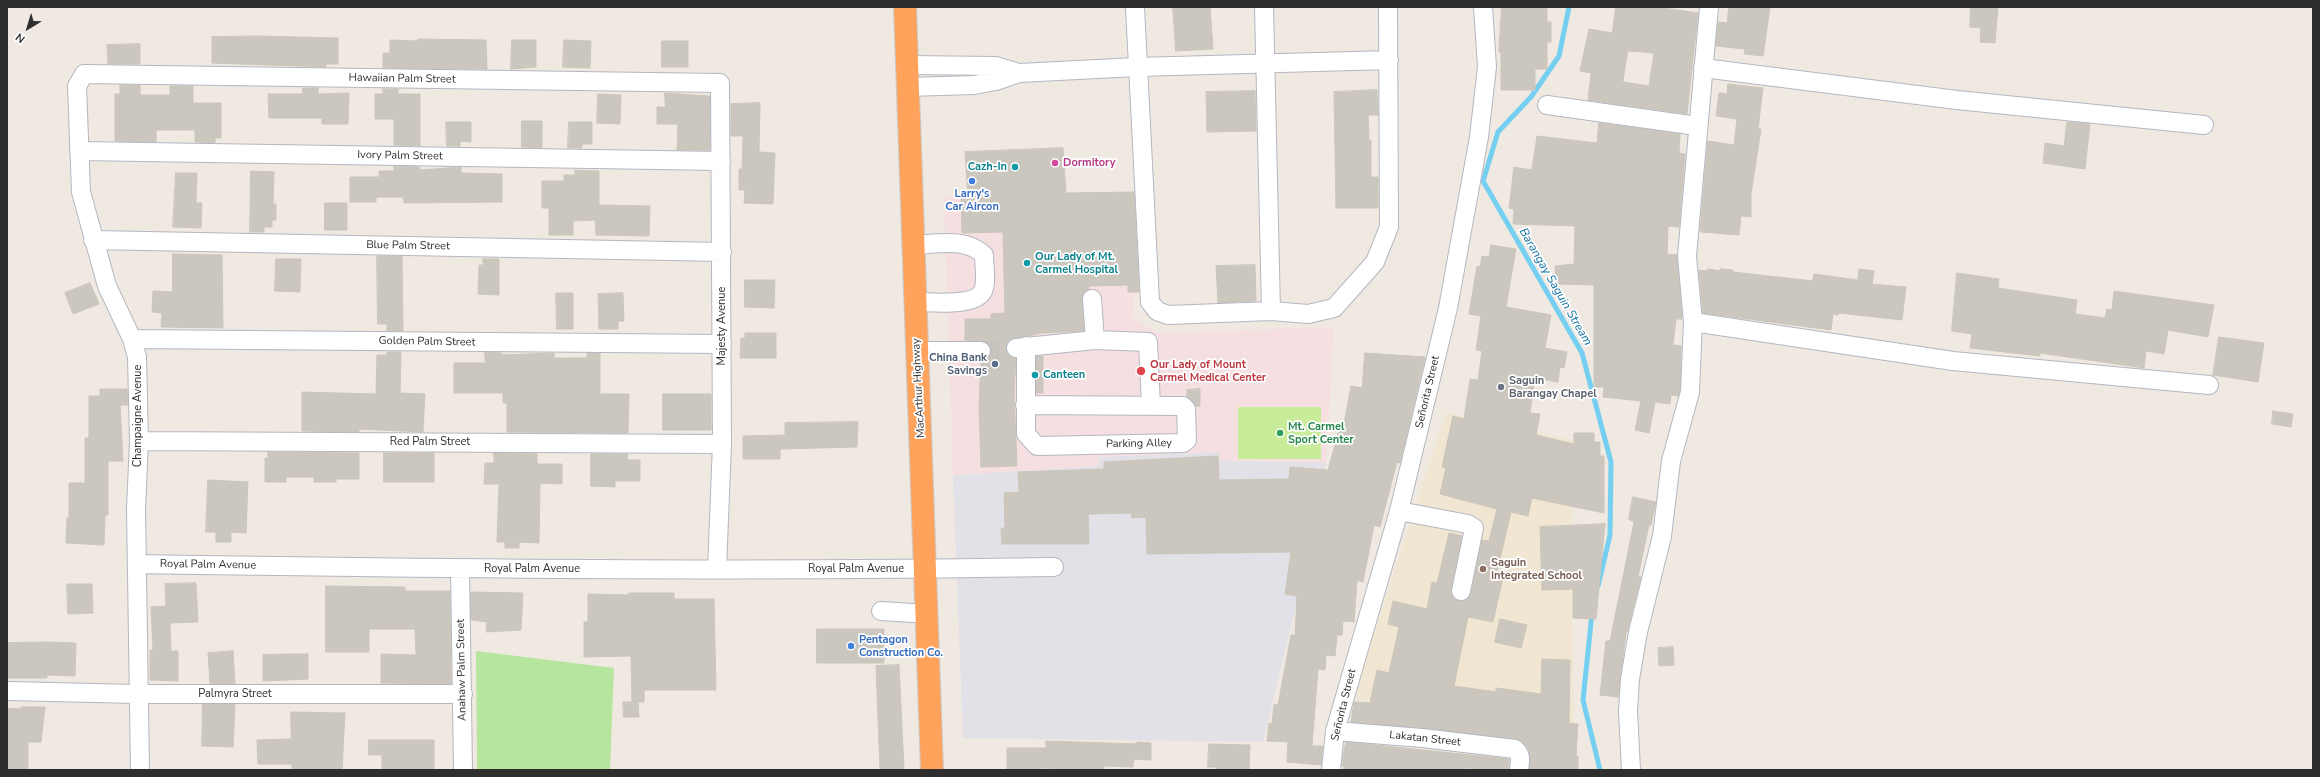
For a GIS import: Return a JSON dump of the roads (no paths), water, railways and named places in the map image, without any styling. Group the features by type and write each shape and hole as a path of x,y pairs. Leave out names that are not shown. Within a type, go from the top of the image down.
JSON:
{"highway":[{"name":"MacArthur Highway","path":"905,7 928,614 932,770"}],"street":[{"path":"1135,7 1150,302 1157,311 1168,315 1270,311 1308,314 1334,308 1375,262 1389,227 1388,7"},
{"path":"1264,7 1270,311"},
{"name":"Señorita Street","path":"1331,770 1336,731 1399,511 1448,308 1479,136 1487,67 1483,7"},
{"path":"1631,770 1628,711 1630,679 1638,632 1662,536 1671,461 1690,392 1693,322 1687,256 1709,7"},
{"path":"908,87 974,85 996,81 1019,73 1137,67 1266,65 1389,60"},
{"path":"907,65 973,67 996,66 1019,73"},
{"path":"973,67 974,85"},
{"path":"1703,68 1957,100 2204,125"},
{"name":"Hawaiian Palm Street","path":"84,74 720,83"},
{"name":"Champaigne Avenue","path":"84,74 77,86 81,192 93,240 107,286 132,339 137,357 139,441 137,564 140,770"},
{"name":"Majesty Avenue","path":"717,569 722,444 720,83"},
{"path":"1547,105 1698,126"},
{"name":"Ivory Palm Street","path":"79,151 720,161"},
{"name":"Blue Palm Street","path":"93,240 722,252"},
{"path":"914,245 966,243 976,248 984,255 984,290 979,297 969,302 916,302"},
{"path":"1092,299 1095,340 1148,342 1151,405"},
{"path":"1693,322 1953,361 2209,385"},
{"name":"Golden Palm Street","path":"132,339 722,344"},
{"name":"Parking Alley","path":"1025,406 1151,405 1184,407 1186,442 1037,446 1026,434 1021,347 1095,340"},
{"path":"917,351 981,350"},
{"name":"Red Palm Street","path":"139,441 722,444"},
{"path":"1399,511 1468,524 1474,528 1461,591"},
{"name":"Royal Palm Avenue","path":"137,564 460,569 926,569 1054,567"},
{"name":"Anahaw Palm Street","path":"460,569 463,770"},
{"path":"881,611 928,614"},
{"name":"Palmyra Street","path":"7,691 138,694 463,694"},
{"name":"Lakatan Street","path":"1336,731 1422,738 1514,749 1519,752 1519,770"}],"waterway":[{"name":"Barangay Saguin Stream","path":"1569,7 1559,56 1531,97 1498,132 1483,181 1582,353 1611,462 1610,535 1598,586"},
{"name":"Barangay Saguin Stream","path":"1592,613 1583,700 1600,770"}],"tunnel":[{"path":"981,351 1016,348"}],"place":[{"name":"Dormitory","path":"1055,163"},
{"name":"Cazh-In","path":"1015,167"},
{"name":"Larry's Car Aircon","path":"972,181"},
{"name":"Our Lady of Mt. Carmel Hospital","path":"1027,263"},
{"name":"China Bank Savings","path":"995,364"},
{"name":"Our Lady of Mount Carmel Medical Center","path":"1141,371"},
{"name":"Canteen","path":"1035,375"},
{"name":"Saguin Barangay Chapel","path":"1501,387"},
{"name":"Mt. Carmel Sport Center","path":"1280,433"},
{"name":"Saguin Integrated School","path":"1483,569"},
{"name":"Pentagon Construction Co.","path":"851,646"}]}
